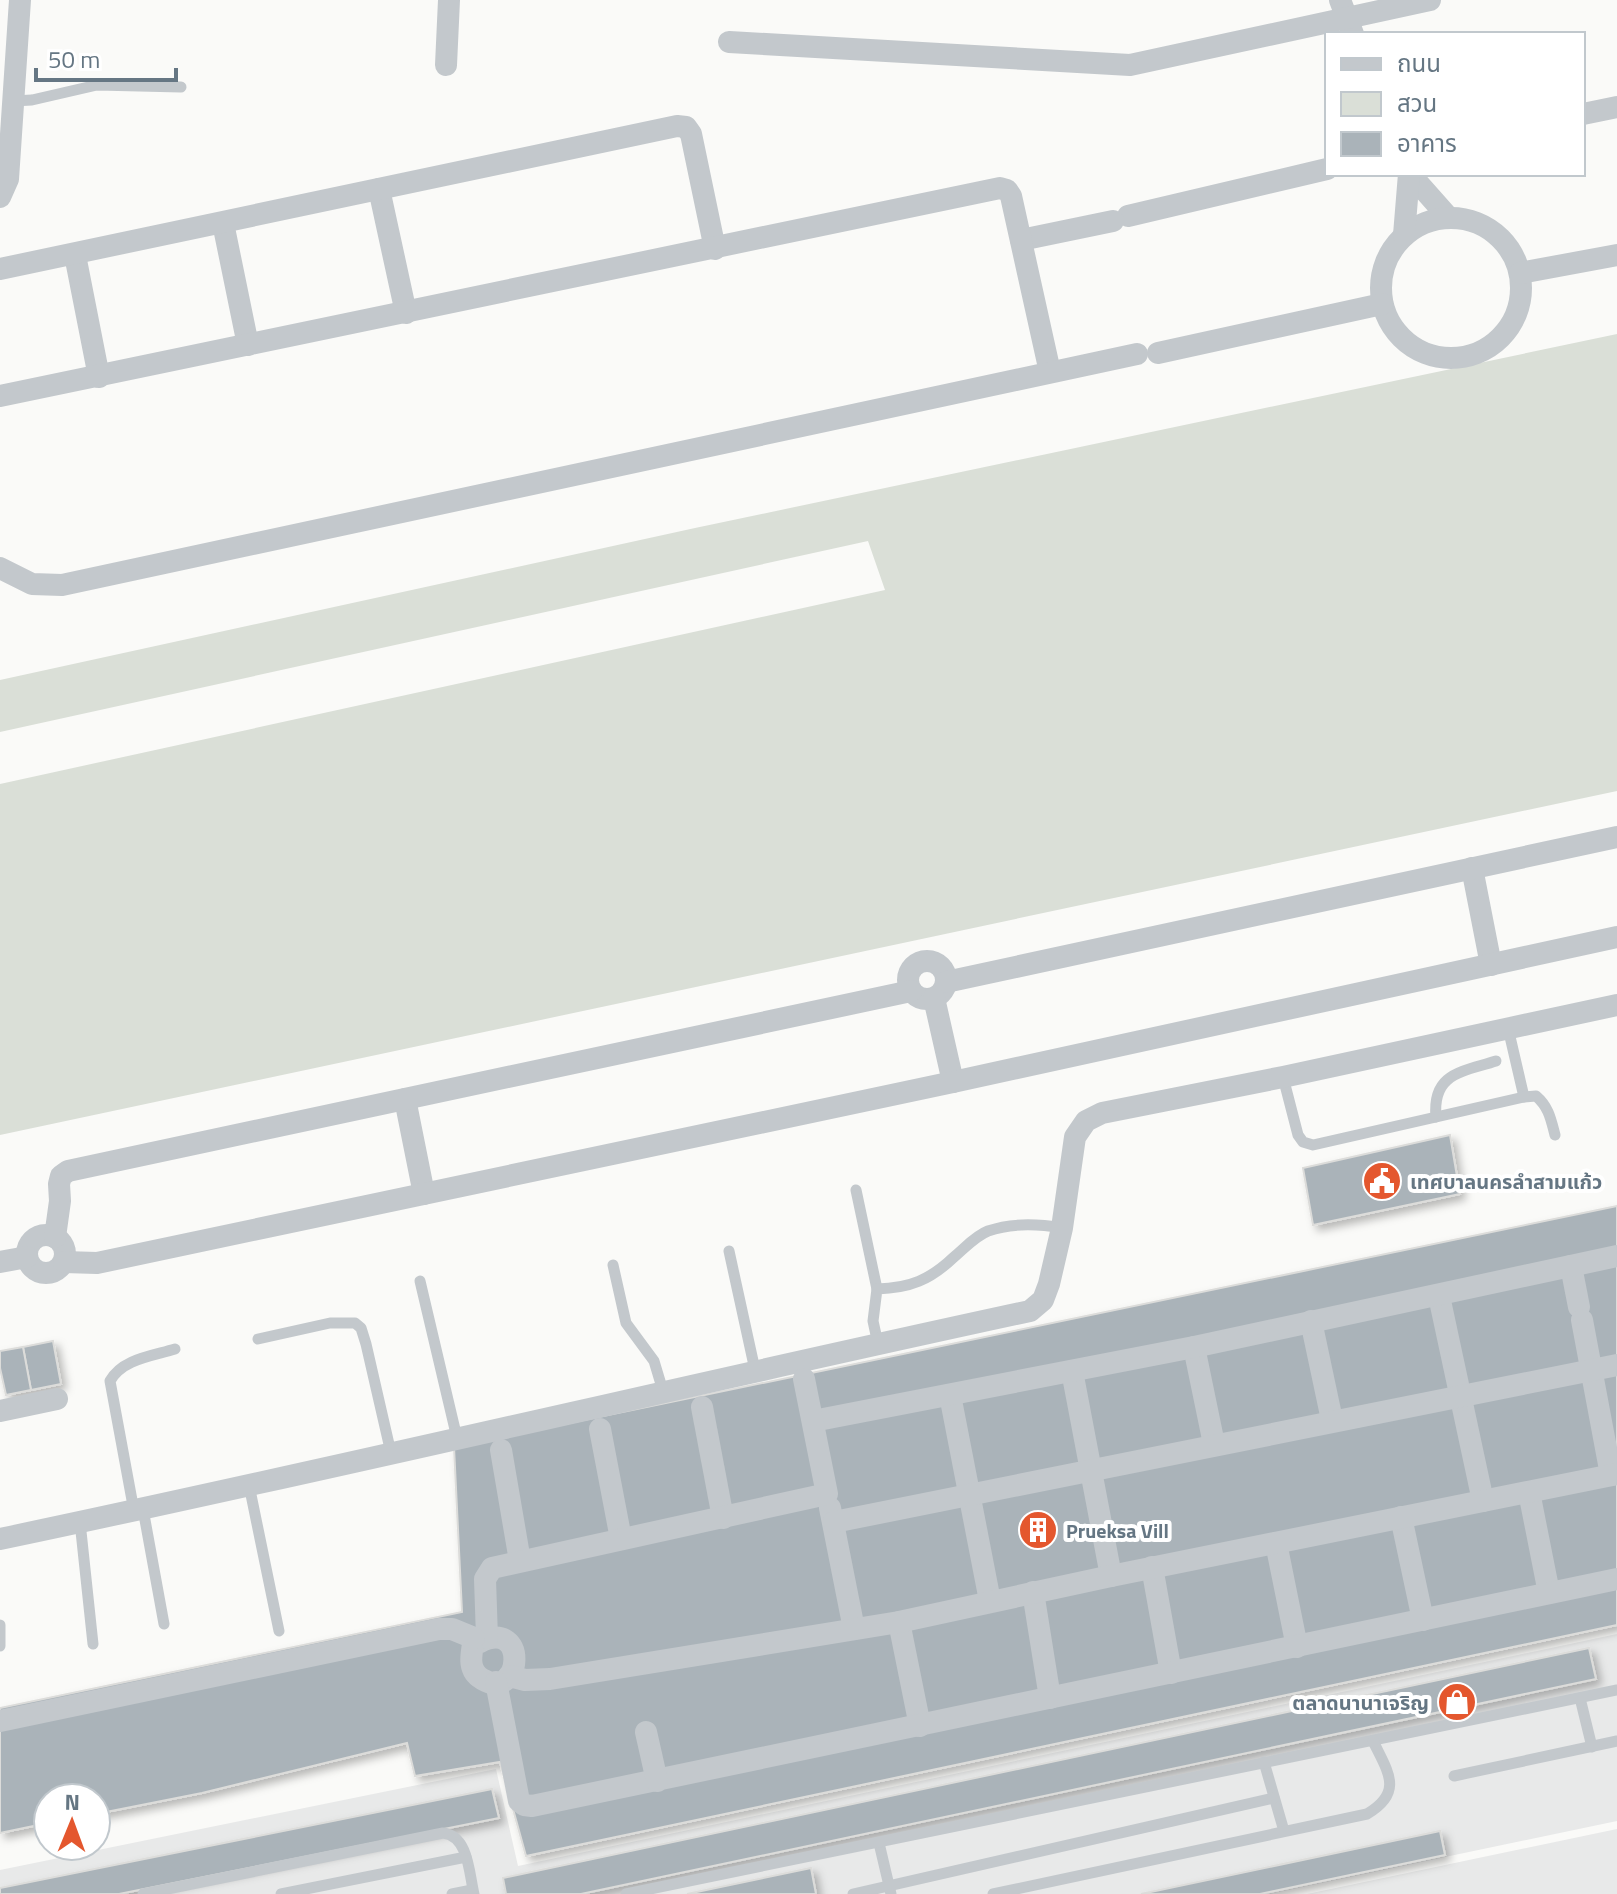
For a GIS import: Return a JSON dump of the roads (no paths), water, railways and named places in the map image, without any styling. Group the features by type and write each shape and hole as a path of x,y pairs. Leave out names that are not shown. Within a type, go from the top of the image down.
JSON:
{"street":[{"path":"0,197 8,179 20,0"},
{"path":"446,65 449,0"},
{"path":"729,42 1130,65 1430,0"},
{"path":"1585,114 1617,107"},
{"path":"0,269 677,126 686,127 691,134 715,249"},
{"path":"1021,240 1325,169"},
{"path":"1404,235 1410,176"},
{"path":"1412,176 1449,218"},
{"path":"0,396 1000,188 1007,190 1011,196 1050,372"},
{"path":"379,189 406,313"},
{"path":"1449,218 1469,220 1487,227 1508,247 1520,273 1522,293 1517,313 1507,330 1485,349 1456,358 1436,357 1401,339 1389,323 1382,304 1381,279 1388,255 1404,235 1425,222 1449,218"},
{"path":"223,223 248,345"},
{"path":"75,255 99,377"},
{"path":"1520,273 1617,255"},
{"path":"0,568 32,584 62,585 1050,372 1382,304"},
{"path":"953,1082 940,990 941,967 922,961 908,974 911,991 919,997 940,990 1472,868 1617,837"},
{"path":"1472,868 1491,965"},
{"path":"64,1262 97,1263 953,1082 1617,937"},
{"path":"55,1237 59,1184 61,1176 68,1171 911,991"},
{"path":"0,1539 1030,1311 1043,1300 1049,1284 1062,1228 1075,1137 1086,1121 1102,1113 1617,1005"},
{"path":"405,1099 424,1194"},
{"path":"46,1234 64,1245 64,1262 59,1269 43,1273 30,1264 27,1257 30,1244 46,1234"},
{"path":"813,1421 1194,1347 1617,1256"},
{"path":"0,1262 27,1257"},
{"path":"827,1494 492,1568 487,1573 480,1638 471,1661 472,1668 482,1679 550,1679 899,1622 1152,1567 1614,1475 1571,1266"},
{"path":"1439,1296 1483,1501"},
{"path":"1311,1321 1332,1420"},
{"path":"1194,1347 1214,1444"},
{"path":"834,1522 1617,1365"},
{"path":"1072,1371 1111,1576"},
{"path":"804,1379 854,1629"},
{"path":"950,1395 990,1601"},
{"path":"0,1411 57,1399"},
{"path":"702,1407 723,1518"},
{"path":"600,1429 621,1539"},
{"path":"501,1450 520,1561"},
{"path":"1529,1492 1549,1593"},
{"path":"1401,1517 1423,1620"},
{"path":"1276,1543 1297,1647"},
{"path":"1152,1567 1171,1673"},
{"path":"0,1721 439,1629 452,1629 480,1638 502,1639 513,1648 516,1663 503,1679 519,1801 524,1805 553,1803 1617,1579"},
{"path":"1033,1592 1050,1698"},
{"path":"899,1622 920,1726"},
{"path":"646,1732 657,1781"}],"lane":[{"path":"13,101 32,100 97,85 181,87"},
{"path":"1507,1027 1524,1097"},
{"path":"1436,1117 1434,1102 1443,1081 1496,1061"},
{"path":"1283,1077 1298,1135 1303,1142 1313,1145 1536,1096 1550,1114 1555,1135"},
{"path":"856,1190 877,1289 873,1321 878,1344"},
{"path":"877,1289 918,1284 988,1231 1039,1224 1062,1228"},
{"path":"729,1251 755,1370"},
{"path":"613,1265 626,1323 654,1361 663,1391"},
{"path":"420,1281 457,1438"},
{"path":"258,1339 330,1323 355,1323 361,1328 391,1453"},
{"path":"164,1624 110,1381 115,1372 128,1363 175,1349"},
{"path":"249,1485 279,1631"},
{"path":"80,1522 93,1644"},
{"path":"0,1625 0,1646"},
{"path":"626,1894 1617,1690"},
{"path":"1580,1698 1592,1747"},
{"path":"993,1894 1367,1814 1382,1805 1388,1797 1386,1769 1373,1741"},
{"path":"1454,1776 1617,1741"},
{"path":"1264,1762 1284,1831"},
{"path":"853,1894 890,1890 1274,1798"},
{"path":"143,1894 443,1833 452,1834 460,1842 473,1892 452,1894"},
{"path":"879,1843 890,1890"},
{"path":"281,1894 466,1857"}],"place":[{"name":"เทศบาลนครลำสามแก้ว","path":"1382,1181"},
{"name":"Prueksa Vill","path":"1038,1530"},
{"name":"ตลาดนานาเจริญ","path":"1457,1702"}]}
